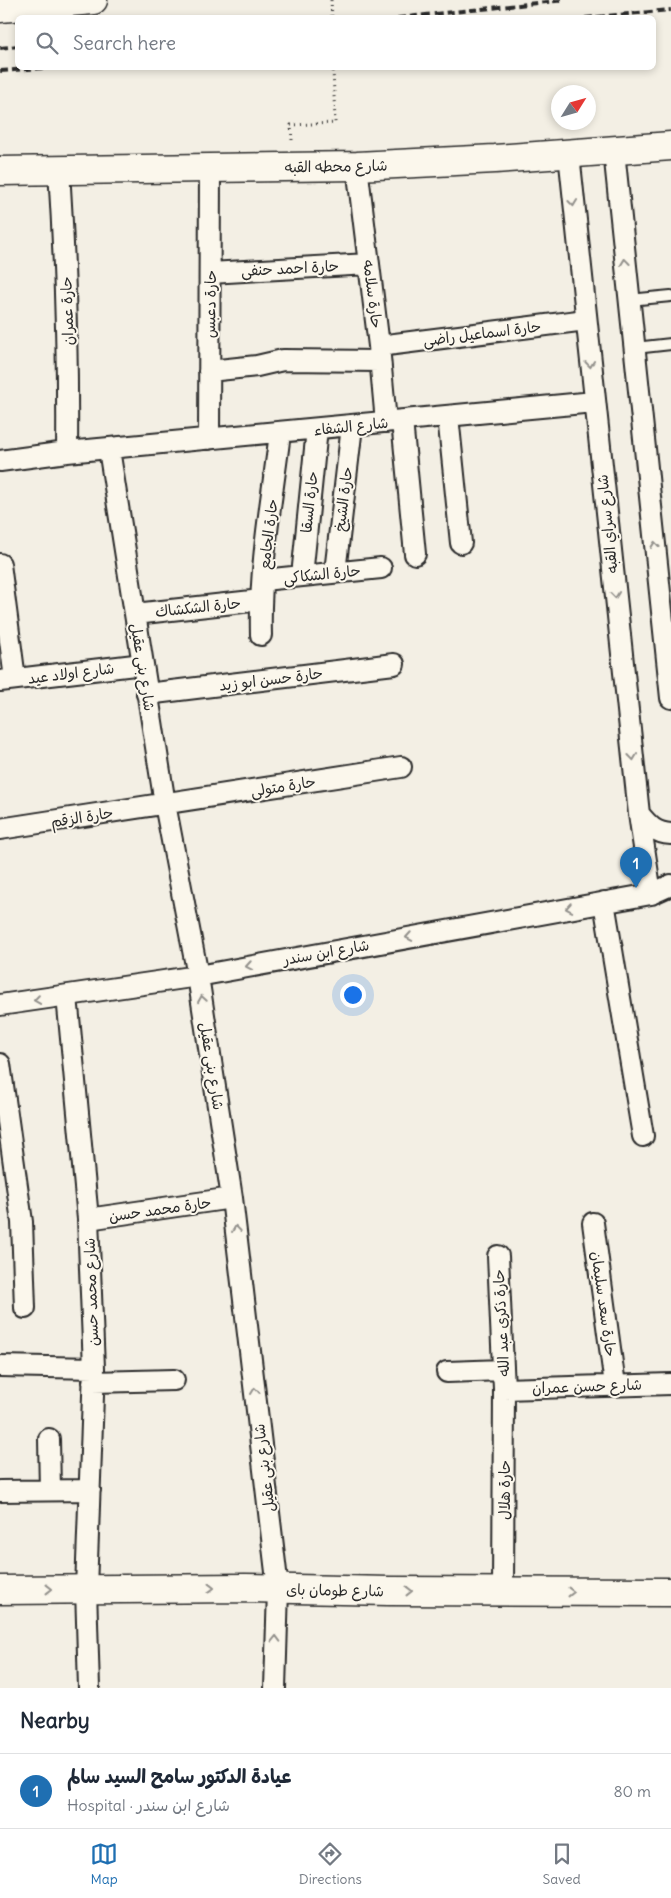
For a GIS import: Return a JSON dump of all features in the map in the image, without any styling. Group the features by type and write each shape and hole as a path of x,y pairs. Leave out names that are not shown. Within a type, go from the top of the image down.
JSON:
{"main road":[{"path":"0,8 93,0"},
{"name":"شارع محطه القبه","path":"0,171 357,166 671,146"},
{"name":"شارع طومان باى","path":"0,1590 278,1589 671,1592"}],"street":[{"path":"614,151 671,698"},
{"name":"شارع سراي القبه","path":"568,154 639,814 661,894"},
{"name":"حارة سلامه","path":"357,166 380,353 394,422 415,554"},
{"name":"حارة دعبس","path":"209,439 210,168"},
{"name":"حارة عمران","path":"59,170 68,349 66,452"},
{"name":"حارة احمد حنفى","path":"210,272 369,264"},
{"name":"حارة اسماعيل راضى","path":"209,370 257,366 282,360 380,353 586,320"},
{"name":"شارع الشفاء","path":"0,461 66,452 594,402"},
{"path":"448,416 461,543"},
{"name":"حارة الشيخ","path":"335,572 352,426"},
{"name":"حارة السقا","path":"302,576 317,429"},
{"name":"حارة الجامع","path":"262,635 261,600 280,433"},
{"name":"شارع بنى عقيل","path":"109,449 165,804 198,976 232,1198 278,1589 275,1688"},
{"path":"0,564 8,680"},
{"name":"حارة الشكاكى","path":"263,580 380,568"},
{"name":"حارة الشكشاك","path":"135,614 261,600"},
{"name":"شارع اولاد عيد","path":"8,680 143,664"},
{"name":"حارة حسن ابو زيد","path":"147,694 394,664"},
{"name":"حارة متولى","path":"165,804 401,767"},
{"name":"حارة الزقم","path":"0,829 165,804"},
{"path":"639,814 652,829 661,834 671,834"},
{"name":"شارع ابن سندر","path":"0,1006 198,976 604,902 661,894 671,885"},
{"path":"604,902 642,1136"},
{"name":"شارع محمد حسن","path":"67,996 88,1219 93,1375 86,1589 88,1688"},
{"path":"0,1064 22,1222 25,1308"},
{"name":"حارة محمد حسن","path":"88,1219 232,1198"},
{"name":"حارة سعد سليمان","path":"593,1223 615,1385"},
{"name":"حارة ذكرى عبد الله","path":"498,1256 503,1380"},
{"path":"0,1366 93,1375 174,1380"},
{"name":"شارع حسن عمران","path":"447,1372 503,1380 615,1385 671,1384"},
{"name":"حارة هلال","path":"503,1380 503,1591"},
{"path":"49,1439 50,1490"},
{"path":"0,1491 90,1490"}],"lane":[{"path":"629,300 671,296"},
{"path":"634,348 671,344"}],"path":[{"path":"331,0 332,15"},
{"path":"292,125 336,123 334,70"}],"railway":[{"path":"426,15 565,0"},
{"path":"617,15 671,10"},
{"path":"0,48 15,46"},
{"path":"0,71 15,70"}],"place":[{"name":"عيادة الدكتور سامح السيد سالم","path":"636,888"}]}
